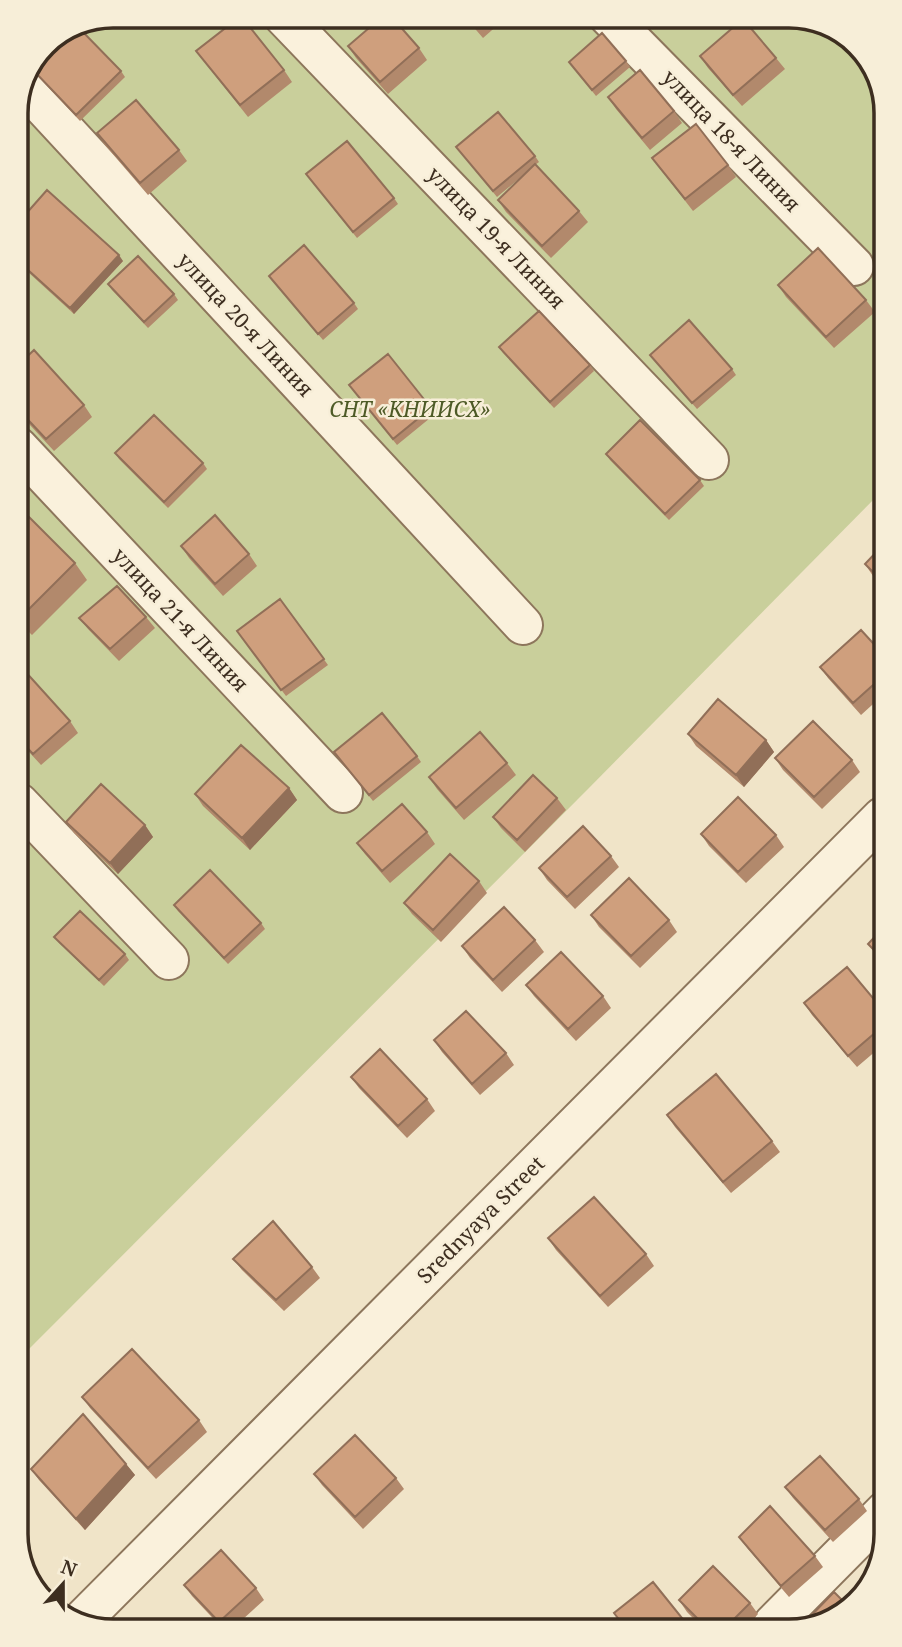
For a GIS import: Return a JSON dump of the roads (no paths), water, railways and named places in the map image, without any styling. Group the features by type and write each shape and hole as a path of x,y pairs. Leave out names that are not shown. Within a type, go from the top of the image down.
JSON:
{"street":[{"name":"улица 19-я Линия","path":"295,28 709,460"},
{"name":"улица 18-я Линия","path":"620,28 854,266"},
{"name":"улица 20-я Линия","path":"31,93 523,625"},
{"name":"улица 21-я Линия","path":"28,458 343,793"},
{"path":"28,812 169,960"},
{"name":"Srednyaya Street","path":"87,1615 874,826"},
{"path":"778,1619 874,1522"}],"park label":[{"name":"СНТ «КНИИСХ»","path":"410,410"}]}
